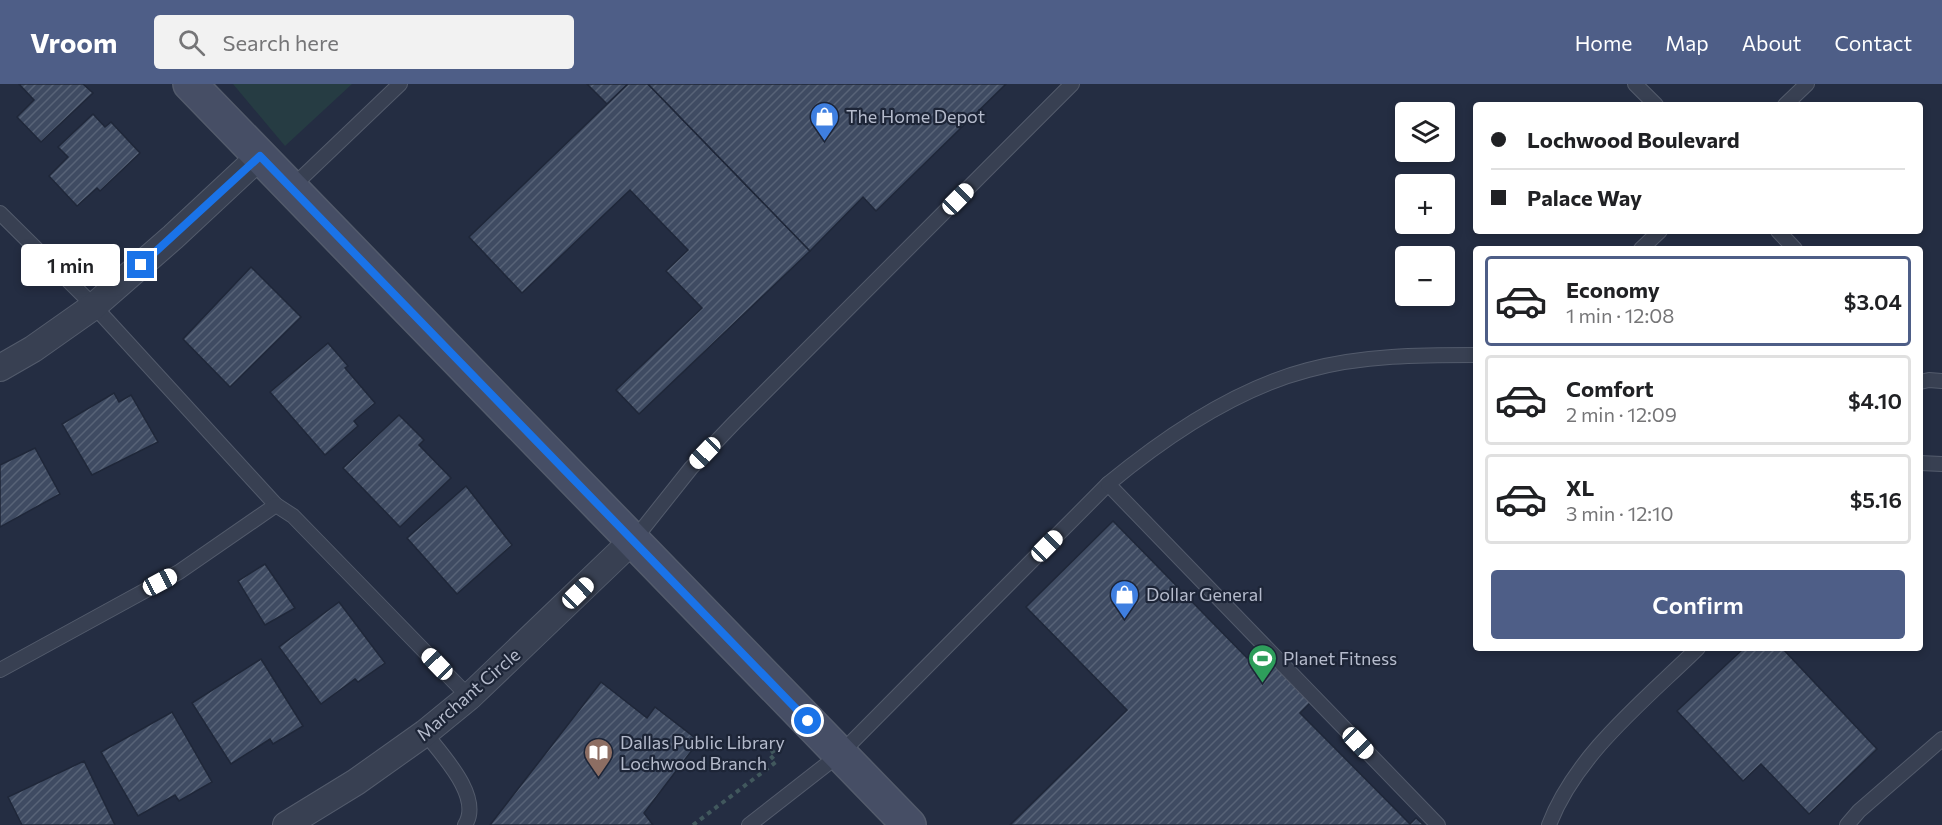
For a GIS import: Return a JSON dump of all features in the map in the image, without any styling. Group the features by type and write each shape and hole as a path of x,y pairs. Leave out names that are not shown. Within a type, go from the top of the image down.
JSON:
{"street":[{"path":"190,84 909,825"},
{"path":"0,368 33,349 93,306 173,237 260,156"},
{"name":"Marchant Circle","path":"286,825 356,782 425,733 469,697 632,541"}],"lane":[{"path":"291,188 400,84"},
{"path":"632,541 691,468 735,422 1072,84"},
{"path":"1635,84 1653,102"},
{"path":"1788,102 1807,84"},
{"path":"0,213 93,306 276,505 293,516 469,697"},
{"path":"1644,246 1657,234"},
{"path":"1781,234 1792,246"},
{"path":"749,825 840,754 1108,484 1141,456 1194,422 1264,385 1309,369 1418,355 1473,355"},
{"path":"1923,381 1942,381"},
{"path":"1923,463 1942,464"},
{"path":"1108,484 1438,825"},
{"path":"0,670 179,572 276,505"},
{"path":"1550,825 1558,801 1597,747 1695,651"},
{"path":"425,733 462,783 470,800 470,818 465,825"},
{"path":"1847,825 1859,811 1942,740"}],"path":[{"path":"693,825 776,762 769,754 780,747"}],"shaded area":[{"path":"233,84 352,84 285,146"}],"building":[{"path":"19,84 83,84 93,93 41,142 17,117 34,100"},
{"path":"587,84 628,84 607,104"},
{"path":"628,84 648,84 810,251 639,414 616,390 702,308 666,271 688,250 630,190 522,293 469,237"},
{"name":"The Home Depot","path":"648,84 1006,84 876,211 863,197 810,251"},
{"path":"93,114 105,127 111,122 140,153 100,191 97,188 77,206 49,176 68,157 58,147"},
{"path":"251,267 301,317 230,387 183,339"},
{"path":"328,343 348,366 345,368 375,403 354,421 358,426 325,455 270,392"},
{"path":"114,393 119,402 131,395 158,442 92,475 62,424"},
{"path":"399,415 424,440 419,445 451,478 400,527 343,468"},
{"path":"35,448 60,494 0,527 0,465"},
{"path":"466,486 512,545 457,594 407,538"},
{"path":"1113,521 1247,658 1258,647 1312,701 1300,713 1410,824 1416,818 1424,825 1010,825 1127,710 1026,607"},
{"path":"265,564 295,608 265,625 238,581"},
{"path":"339,602 385,663 358,682 355,679 321,704 279,647"},
{"path":"1741,651 1785,651 1877,749 1809,814 1761,764 1743,781 1677,711"},
{"path":"261,659 303,726 273,744 270,739 231,764 192,703"},
{"name":"Dallas Public Library Lochwood Branch","path":"601,682 647,718 655,707 699,741 644,813 653,825 490,825"},
{"path":"172,712 212,782 179,801 175,795 138,816 101,752"},
{"path":"84,761 115,825 22,825 8,797"}],"place":[{"name":"The Home Depot","path":"825,142"},
{"name":"Dollar General","path":"1125,620"},
{"name":"Planet Fitness","path":"1262,684"},
{"name":"Dallas Public Library Lochwood Branch","path":"599,778"}],"route":[{"path":"141,265 260,156 808,721"}]}
